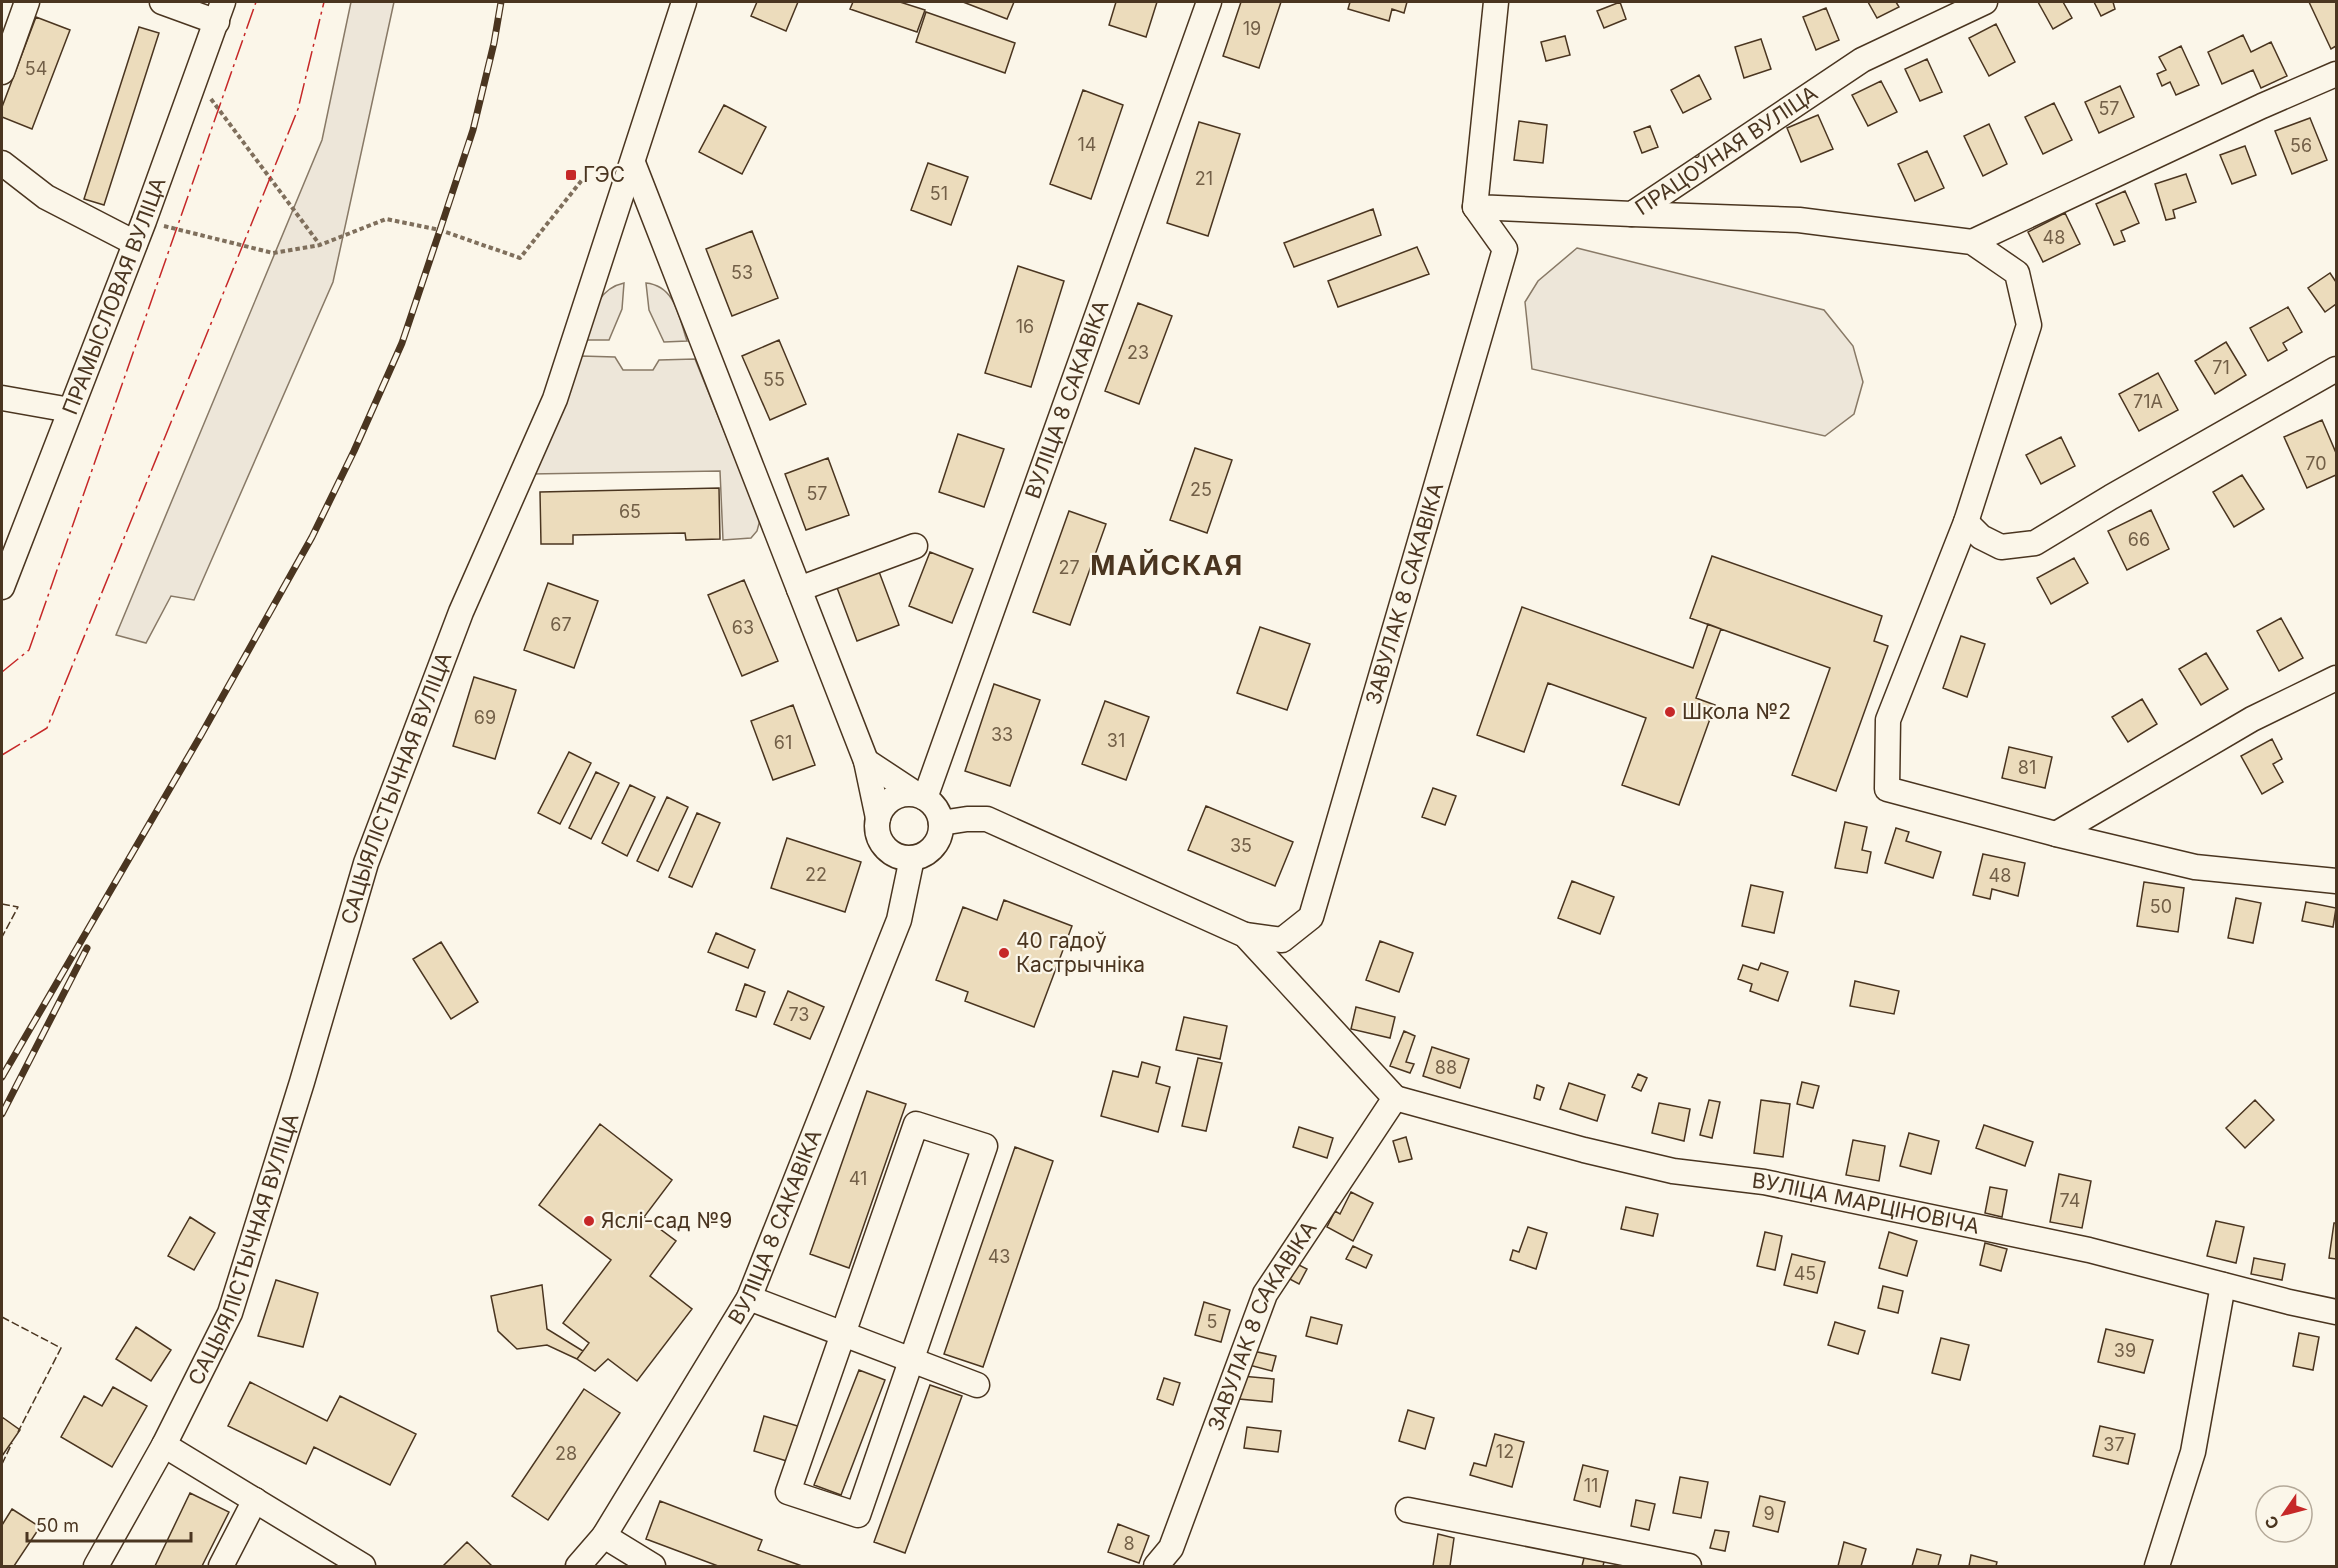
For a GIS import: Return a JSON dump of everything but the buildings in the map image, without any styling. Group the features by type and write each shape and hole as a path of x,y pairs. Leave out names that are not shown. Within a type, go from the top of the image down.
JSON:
{"street":[{"path":"2,72 27,2"},
{"path":"162,2 220,12"},
{"name":"САЦЫЯЛІСТЫЧНАЯ ВУЛІЦА","path":"96,1566 164,1445 230,1313 366,863 461,612 555,399 684,2"},
{"name":"ВУЛІЦА 8 САКАВІКА","path":"921,796 1209,2"},
{"path":"1475,207 1496,2"},
{"name":"ПРАЦОЎНАЯ ВУЛІЦА","path":"1475,207 1632,214 1862,60 1985,2"},
{"name":"ПРАМЫСЛОВАЯ ВУЛІЦА","path":"2,587 139,232 220,12"},
{"path":"1972,242 2252,111 2337,74"},
{"path":"633,163 866,761 878,819 879,838 892,853 912,858 921,855 936,842 941,823 938,813 921,796 866,761"},
{"path":"2,164 46,197 139,232"},
{"name":"ЗАВУЛАК 8 САКАВІКА","path":"1245,935 1282,940 1311,917 1505,249 1475,207"},
{"path":"1632,214 1799,220 1972,242 2017,273 2029,325 1966,522 1888,720 1887,789 2056,834 2195,867 2337,881"},
{"path":"1966,522 1981,537 2001,547 2035,543 2111,497 2337,369"},
{"path":"2,398 70,410"},
{"path":"799,589 915,546"},
{"path":"2056,834 2252,719 2337,678"},
{"path":"878,819 881,809 896,796 921,796"},
{"path":"941,823 987,819 1245,935 1395,1098"},
{"name":"ВУЛІЦА 8 САКАВІКА","path":"578,1566 604,1536 749,1298 898,920 912,858"},
{"name":"ЗАВУЛАК 8 САКАВІКА","path":"1156,1566 1171,1548 1265,1294 1395,1098"},
{"name":"ВУЛІЦА МАРЦІНОВІЧА","path":"1395,1098 1584,1150 1673,1171 1764,1182 2089,1250 2323,1311 2337,1312"},
{"path":"916,1124 985,1146 858,1515 788,1492 843,1334 916,1124"},
{"path":"2157,1566 2193,1452 2223,1285"},
{"path":"749,1298 977,1385"},
{"path":"164,1445 363,1566"},
{"path":"221,1566 255,1500"},
{"path":"1408,1510 1689,1566"},
{"path":"604,1536 653,1566"}],"path":[{"path":"195,79 320,245"},
{"path":"139,232 273,253 320,245 386,219 440,230 520,258 582,180"}],"shaded area":[{"path":"351,2 394,2 333,282 194,600 171,596 146,643 116,635 322,140"},
{"path":"1577,248 1824,310 1853,346 1863,382 1854,414 1825,436 1532,369 1525,302 1538,281"},
{"path":"624,283 622,309 609,340 584,340 601,297 615,286"},
{"path":"646,283 664,290 675,304 687,341 664,342 649,310"},
{"path":"581,356 615,357 623,370 653,370 659,360 695,359 760,520 757,531 751,538 723,540 720,471 530,474"}],"railway":[{"path":"2,1077 201,735 312,537 354,451 402,343 473,130 494,43 501,2"},
{"path":"2,1114 87,948"}],"fence":[{"path":"2,904 18,907 2,937"},
{"path":"2,1317 61,1348 18,1432"},
{"path":"2,1464 12,1443"}],"power":[{"path":"2,672 29,650 256,2"},
{"path":"2,755 47,728 298,109 324,2"}],"place":[{"name":"ГЭС","path":"571,175"},
{"name":"Школа №2","path":"1670,712"},
{"name":"40 гадоў Кастрычніка","path":"1004,953"},
{"name":"Яслі-сад №9","path":"589,1221"}],"district":[{"name":"МАЙСКАЯ","path":"1167,566"}]}
